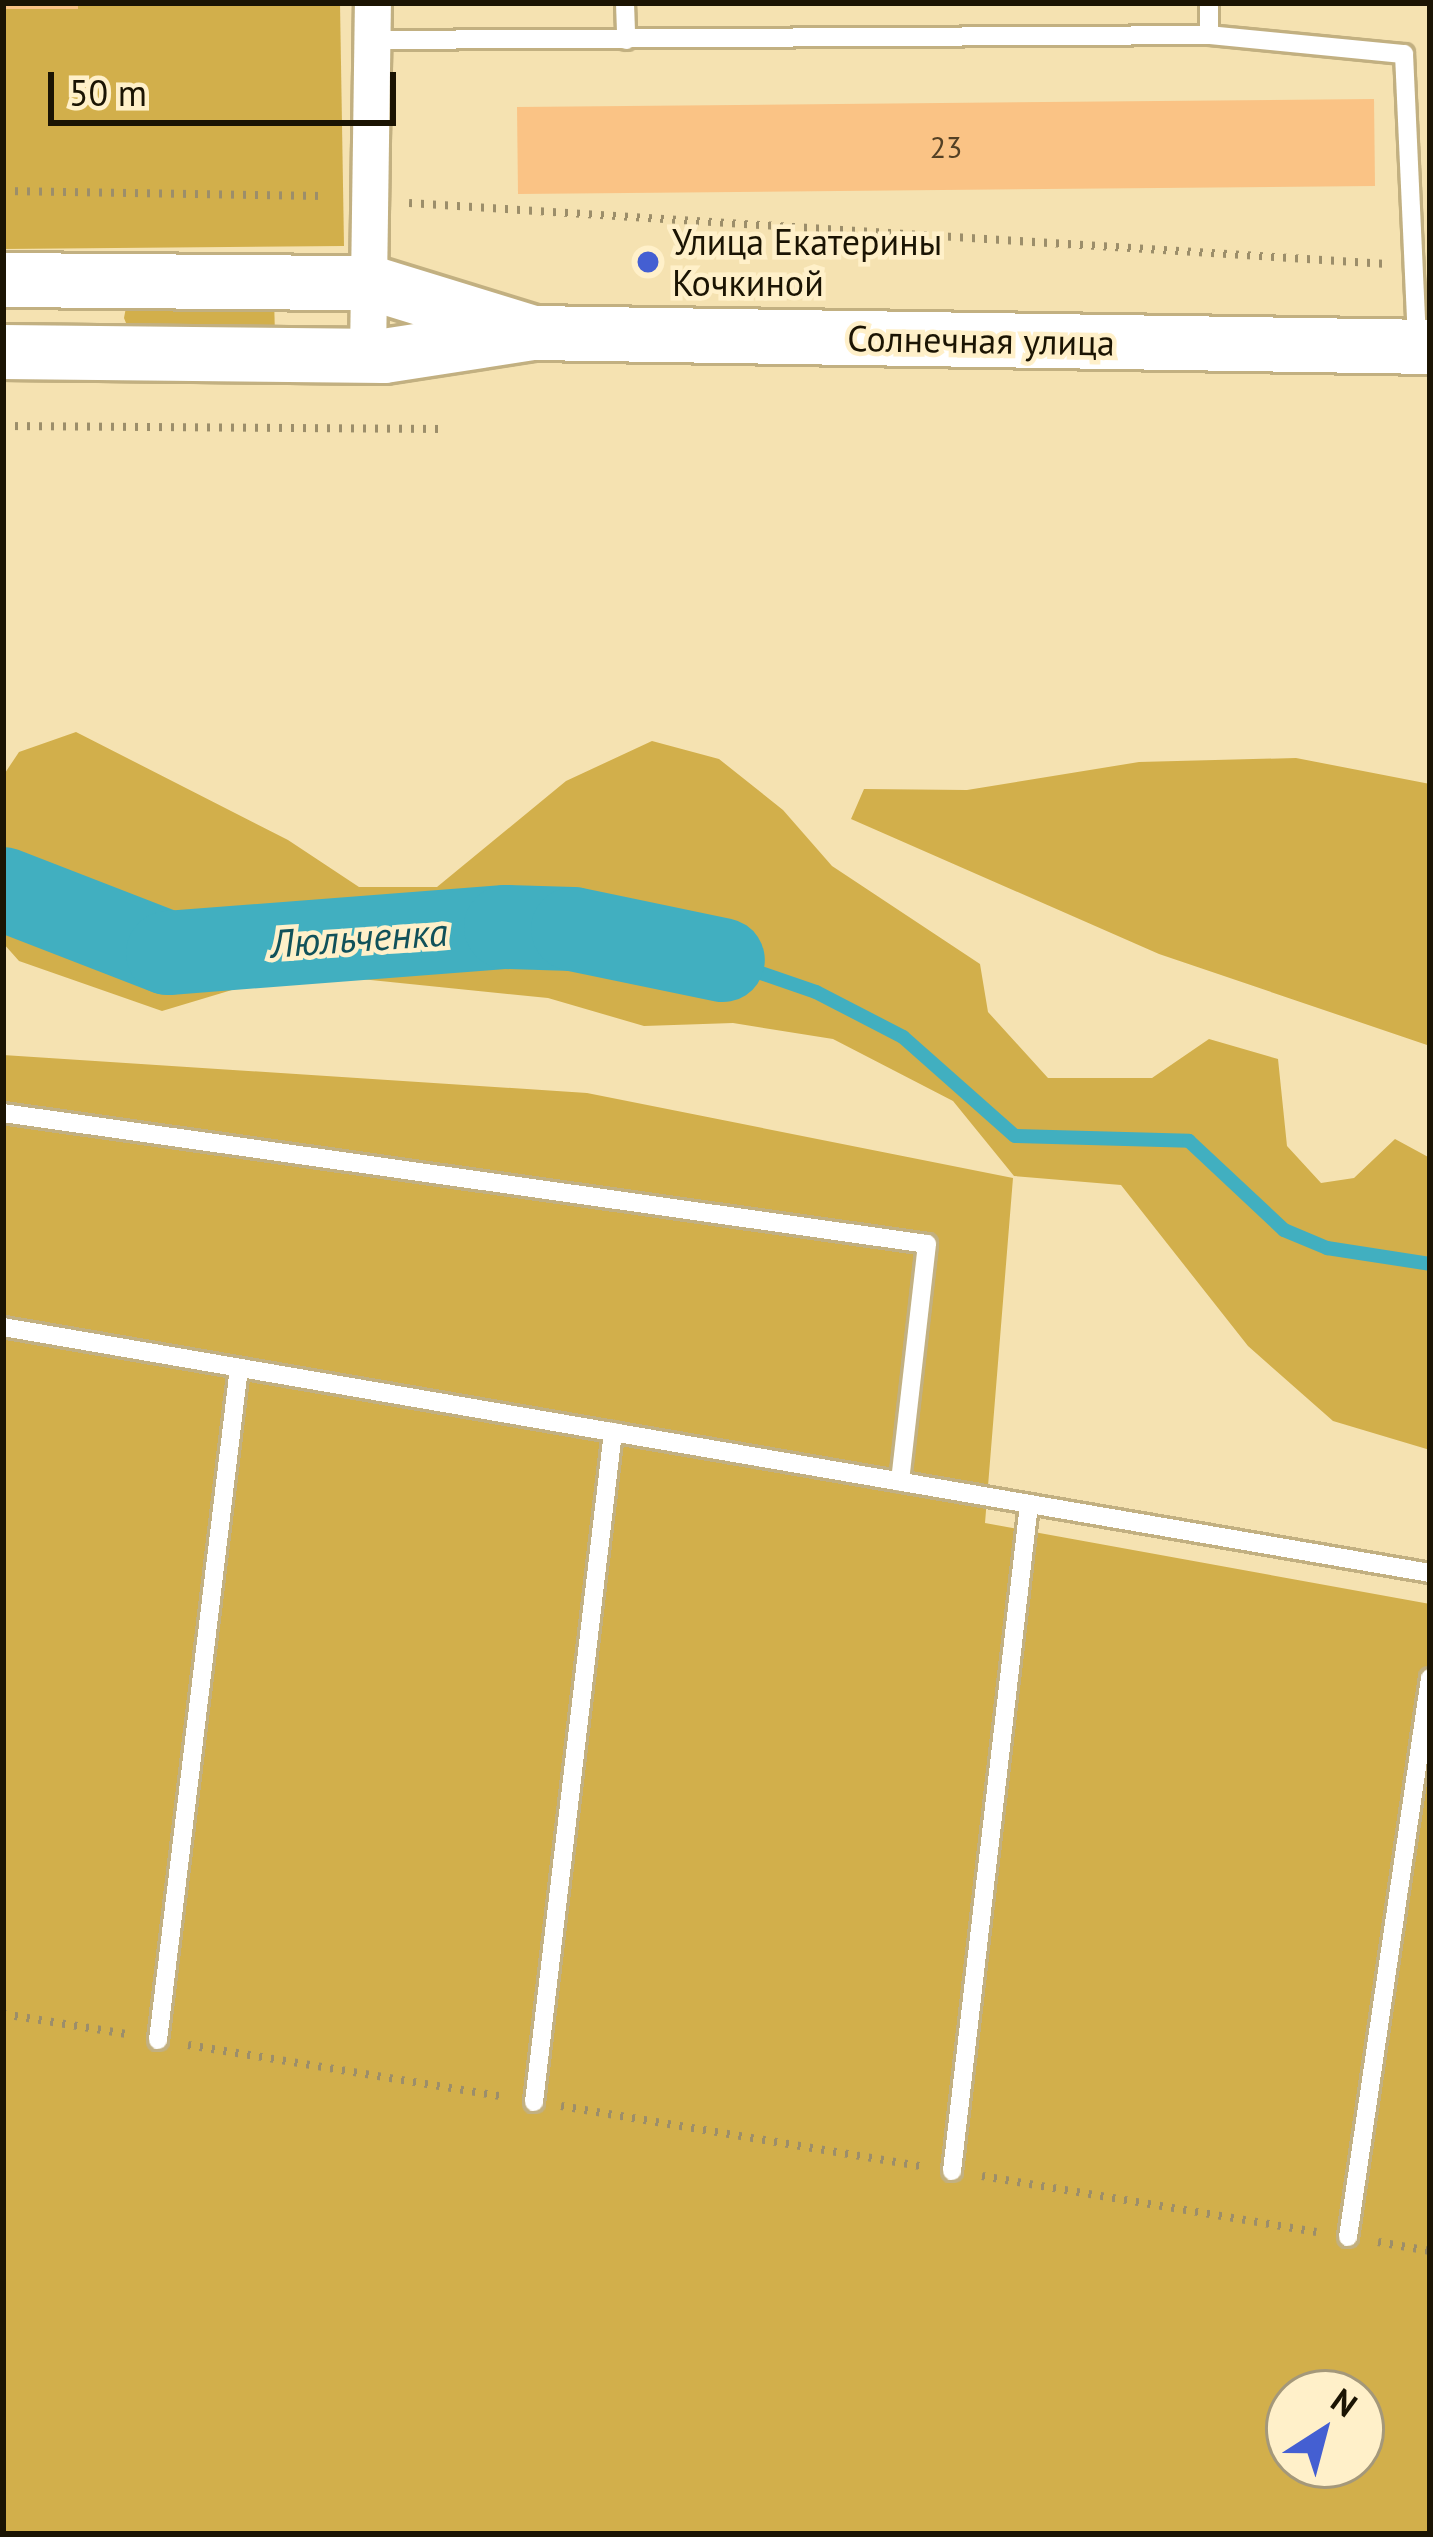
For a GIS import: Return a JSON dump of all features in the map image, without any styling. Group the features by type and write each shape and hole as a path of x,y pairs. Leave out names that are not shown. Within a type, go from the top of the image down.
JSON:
{"main road":[{"name":"Солнечная улица","path":"3,280 370,283 532,333"},
{"name":"Солнечная улица","path":"3,352 368,356 532,333 1424,346"}],"street":[{"path":"368,356 373,3"}],"lane":[{"path":"625,3 626,40"},
{"path":"1209,3 1209,35"},
{"path":"374,40 1209,35 1404,54 1414,266 1424,346"},
{"path":"3,1113 927,1244 900,1481"},
{"path":"3,1327 1430,1573"},
{"path":"158,2040 239,1368"},
{"path":"534,2102 613,1432"},
{"path":"952,2171 1029,1504"},
{"path":"1348,2237 1430,1678"}],"path":[{"path":"3,191 324,196"},
{"path":"409,203 1414,266"},
{"path":"3,426 442,429"},
{"path":"3,2014 1430,2251"}],"shaded area":[{"path":"3,3 340,3 344,246 3,249"},
{"path":"274,297 275,336 128,328 124,318 127,302"},
{"path":"76,732 288,840 359,887 437,887 566,781 652,741 719,759 783,810 832,866 980,964 988,1012 1048,1078 1152,1078 1209,1039 1278,1059 1287,1146 1321,1183 1354,1178 1395,1139 1430,1158 1430,1450 1333,1421 1248,1346 1121,1185 1014,1176 953,1101 833,1039 733,1023 644,1026 548,998 361,979 272,978 162,1011 19,961 3,943 3,776 19,752"},
{"path":"1296,758 1430,784 1430,1046 1159,954 851,819 864,789 967,790 1139,762"},
{"path":"3,1055 587,1093 1013,1178 985,1523 1430,1604 1430,2534 3,2534"}],"building":[{"path":"3,3 78,3 78,9 3,9"},
{"path":"1374,99 1375,186 518,194 517,107"}],"waterway":[{"name":"Люльченка","path":"3,889 168,953 506,927 573,929 723,960"},
{"path":"723,960 816,992 903,1037 1015,1136 1189,1141 1284,1230 1327,1248 1430,1264"}],"place":[{"name":"Улица Екатерины Кочкиной","path":"648,262"}]}
